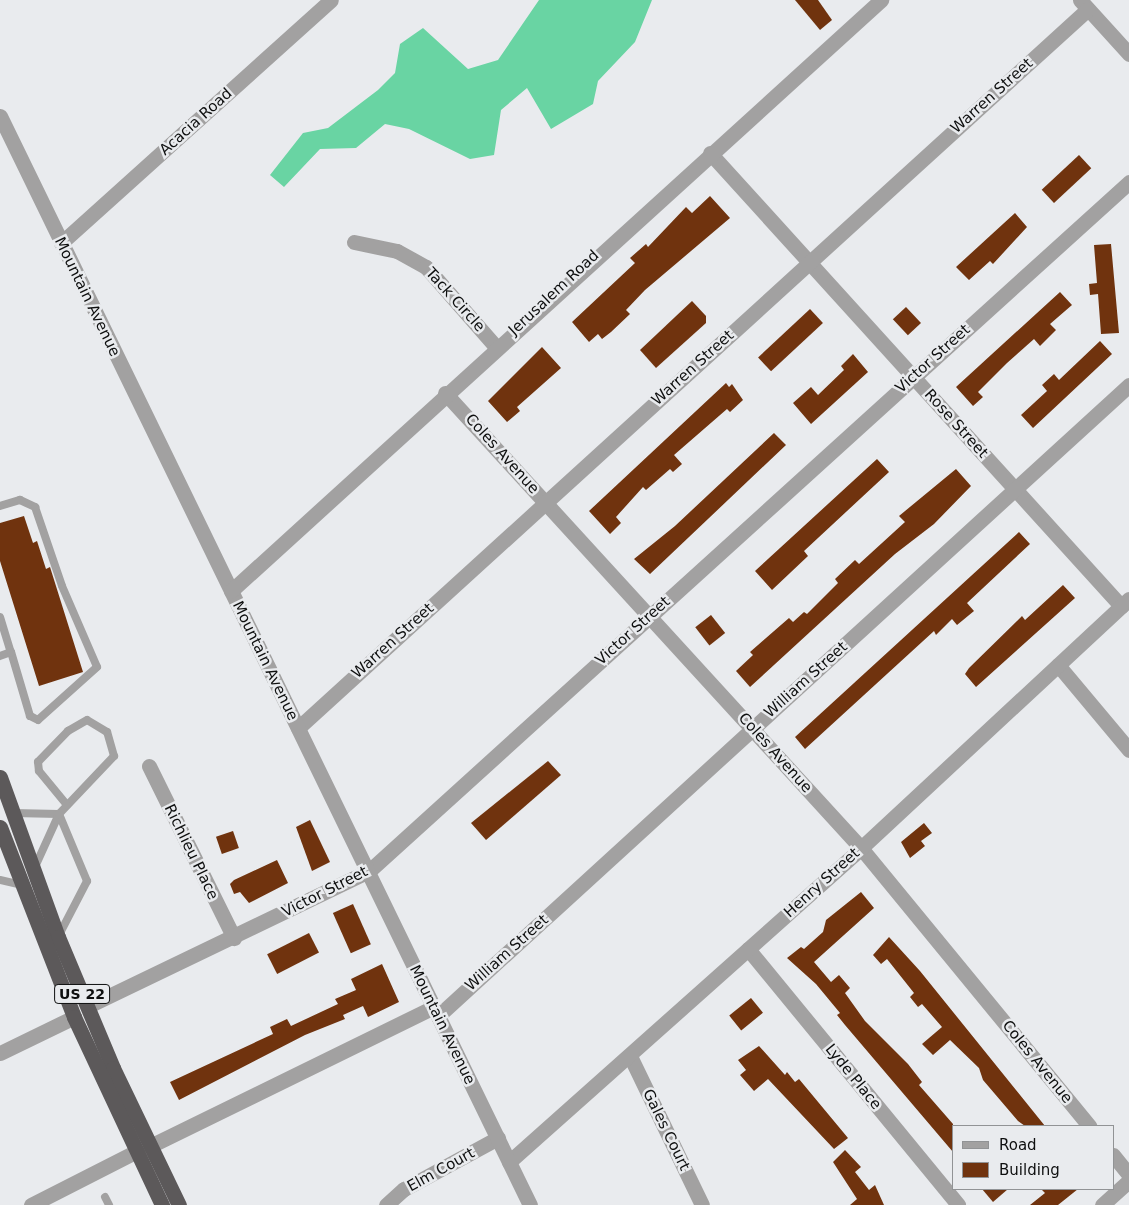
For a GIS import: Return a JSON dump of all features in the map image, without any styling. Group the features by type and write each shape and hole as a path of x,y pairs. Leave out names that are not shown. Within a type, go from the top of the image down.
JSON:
{"highway":[{"name":"US 22","path":"0,777 58,936 150,1146 179,1205"},
{"name":"US 22","path":"0,826 21,885 74,1017 135,1152 162,1205"}],"street":[{"name":"Acacia Road","path":"61,244 330,0"},
{"name":"Jerusalem Road","path":"231,590 496,346 876,2"},
{"path":"1084,4 1129,54"},
{"name":"Warren Street","path":"298,728 809,263 1084,4"},
{"name":"Mountain Avenue","path":"0,116 530,1205"},
{"name":"Rose Street","path":"710,153 1015,489 1125,603"},
{"name":"Victor Street","path":"88,1006 234,938 368,872 1129,182"},
{"name":"Tack Circle","path":"354,242 397,251 426,266 496,346"},
{"name":"William Street","path":"150,1146 436,1011 752,729 1129,384"},
{"name":"Coles Avenue","path":"446,393 861,848 1088,1125"},
{"name":"Henry Street","path":"509,1162 861,848 1125,603"},
{"path":"1058,665 1129,750"},
{"name":"Richlieu Place","path":"148,766 234,938"},
{"name":"Lyde Place","path":"748,949 958,1205"},
{"path":"0,1053 74,1017"},
{"name":"Gales Court","path":"630,1056 702,1205"},
{"name":"Elm Court","path":"386,1205 404,1189 498,1138"},
{"path":"31,1205 135,1152"},
{"path":"1114,1156 1129,1175"},
{"path":"1102,1205 1129,1181"}],"lane":[{"path":"0,506 20,500 31,503 45,530 62,586 97,667 44,719 35,720 29,712 0,617"},
{"path":"0,656 11,652"},
{"path":"33,871 59,814 114,756 107,732 87,720 79,722 43,754 38,762 39,771 67,805"},
{"path":"12,813 59,814"},
{"path":"58,936 86,888 86,874 59,814"},
{"path":"0,880 21,885"},
{"path":"105,1197 109,1205"}],"green space":[{"path":"539,0 652,0 635,42 598,81 593,104 551,129 527,88 501,110 494,155 470,159 409,129 385,124 356,148 320,149 284,187 270,175 303,133 328,128 378,90 395,73 400,44 423,28 468,69 498,60"}],"building":[{"path":"795,0 818,0 832,20 820,30"},
{"path":"1079,155 1091,168 1054,203 1042,190"},
{"path":"710,196 730,218 645,290 626,310 630,314 611,332 602,339 598,334 589,342 572,322 635,263 630,258 646,244 648,247 686,207 692,213"},
{"path":"1015,213 1027,227 993,264 990,261 969,280 956,267"},
{"path":"1111,244 1119,333 1101,334 1098,294 1090,295 1089,284 1097,283 1094,245"},
{"path":"1060,292 1072,305 1050,324 1056,330 1040,346 1034,339 1007,363 978,392 983,397 973,406 956,387"},
{"path":"692,301 706,316 706,323 656,368 640,350"},
{"path":"906,307 921,323 908,335 893,319"},
{"path":"810,309 823,323 771,371 758,357"},
{"path":"1100,341 1112,354 1033,428 1021,415 1047,391 1042,385 1054,374 1059,380"},
{"path":"542,347 561,368 517,407 520,411 507,422 488,401"},
{"path":"853,354 868,372 811,424 793,403 811,387 818,395 844,370 841,366"},
{"path":"726,383 729,387 732,384 743,400 730,412 727,409 674,455 682,464 673,472 670,469 646,490 643,487 616,517 621,523 610,534 589,511"},
{"path":"774,433 786,445 650,574 634,559 675,526"},
{"path":"877,459 889,472 804,551 808,556 772,590 755,571"},
{"path":"956,469 971,486 934,524 895,554 750,687 736,671 753,655 750,652 789,618 793,622 804,612 807,614 838,583 835,579 855,560 859,564 905,522 899,516"},
{"path":"24,516 33,543 37,541 46,569 50,567 83,672 39,686 0,561 0,523"},
{"path":"1019,532 1030,544 967,603 974,611 957,625 952,619 936,635 934,631 805,749 795,737"},
{"path":"1063,585 1075,598 976,687 965,674 969,668 1022,616 1025,620"},
{"path":"711,615 725,633 709,645 695,627"},
{"path":"548,761 561,775 486,840 471,823"},
{"path":"310,820 330,862 312,871 296,827"},
{"path":"924,823 932,833 921,841 925,846 910,858 901,842"},
{"path":"233,831 239,848 222,854 216,837"},
{"path":"277,860 288,883 249,903 240,892 234,894 230,884 234,880"},
{"path":"861,892 874,908 814,962 831,982 839,975 850,988 845,993 865,1021 908,1064 922,1082 919,1085 953,1124 952,1151 845,1025 837,1015 840,1013 816,984 787,958 801,947 804,949 823,932 826,920"},
{"path":"353,904 371,944 351,953 333,913"},
{"path":"309,933 319,953 277,974 267,954"},
{"path":"889,937 920,971 1044,1125 1024,1125 1018,1121 983,1080 979,1068 950,1040 933,1055 922,1044 942,1027 922,1004 918,1007 910,997 914,993 887,959 881,964 873,955"},
{"path":"382,964 399,1002 368,1017 363,1006 343,1015 345,1019 305,1035 179,1100 170,1082 273,1034 270,1027 287,1019 291,1026 338,1004 335,999 356,990 351,979"},
{"path":"751,998 763,1013 741,1030 729,1016"},
{"path":"759,1046 785,1075 787,1072 795,1082 799,1079 848,1138 834,1149 768,1079 754,1091 740,1075 746,1070 738,1060"},
{"path":"845,1150 861,1167 855,1172 869,1190 875,1185 884,1205 850,1205 857,1199 833,1162"},
{"path":"983,1190 1007,1190 993,1202"},
{"path":"1042,1190 1077,1190 1058,1205 1030,1205 1045,1193"}]}
